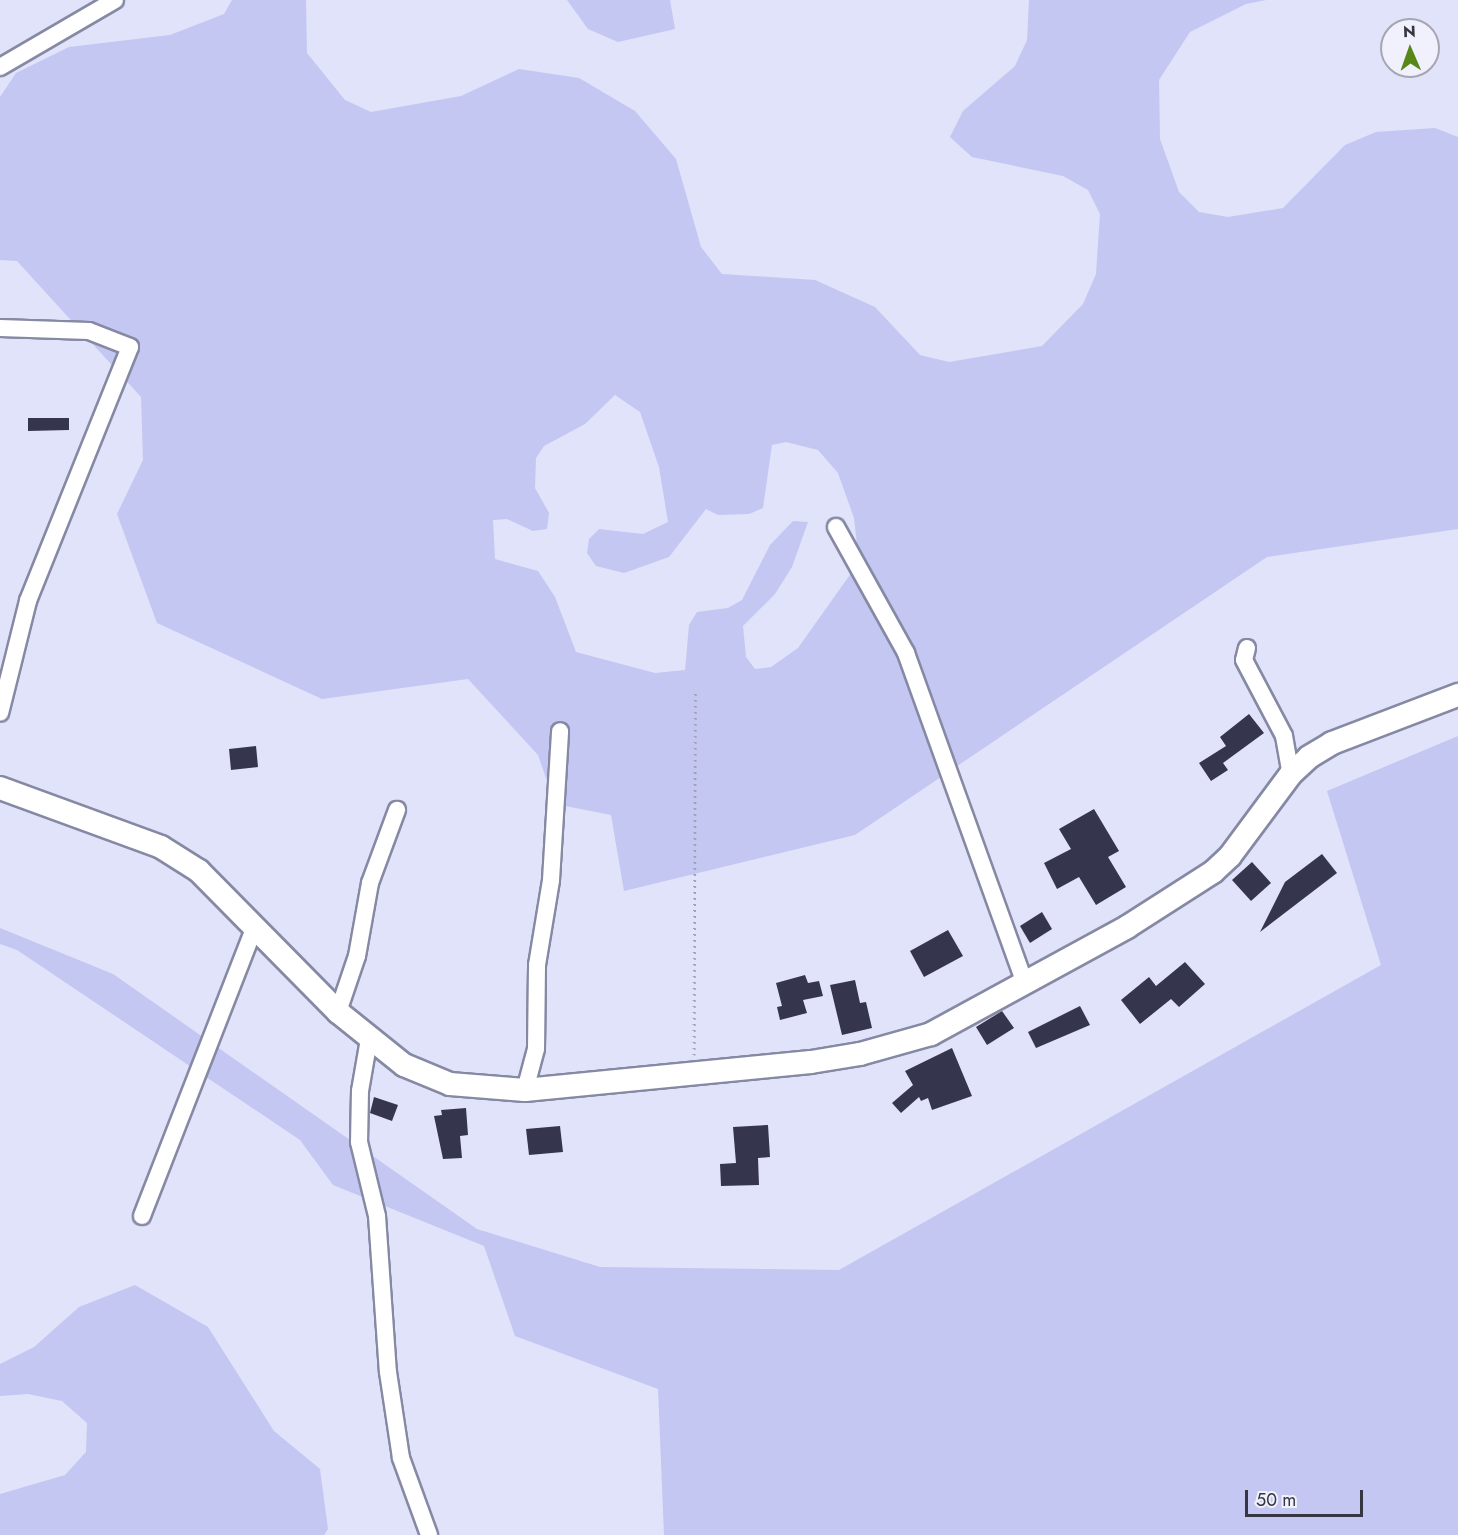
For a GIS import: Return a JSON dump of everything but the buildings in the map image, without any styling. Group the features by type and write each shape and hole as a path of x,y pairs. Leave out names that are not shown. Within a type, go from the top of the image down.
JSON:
{"street":[{"path":"0,67 115,0"},
{"path":"0,328 89,331 130,347 28,601 0,712"},
{"path":"836,527 906,654 1025,984"},
{"path":"1247,648 1244,660 1284,736 1291,774"},
{"path":"0,788 161,847 199,871 338,1012 369,1039 425,1077 473,1088 525,1090 811,1062 895,1046 931,1034 1127,927 1213,872 1230,856 1291,774 1332,743 1458,695"},
{"path":"525,1090 536,1049 537,965 550,880 560,731"},
{"path":"338,1012 357,956 370,883 397,810"},
{"path":"142,1216 255,926"},
{"path":"369,1039 360,1091 359,1142 377,1216 388,1372 401,1458 413,1500 429,1535"}],"path":[{"path":"694,1075 695,692"}],"shaded area":[{"path":"232,0 306,0 307,53 345,100 371,112 461,96 519,69 579,78 635,111 676,159 701,247 722,274 815,280 875,307 920,355 949,362 1042,346 1083,304 1096,274 1100,214 1088,190 1063,176 972,157 950,137 963,111 1015,66 1027,40 1029,0 1266,0 1246,4 1190,32 1159,80 1160,139 1179,192 1199,212 1228,217 1283,208 1345,145 1376,132 1435,128 1458,137 1458,529 1267,557 855,835 624,891 611,815 555,804 538,755 468,679 322,699 157,623 117,514 143,460 141,397 17,261 0,260 0,97 16,73 69,47 170,35 224,14","holes":["615,395 640,412 659,467 668,522 643,534 599,529 589,539 587,553 596,566 624,573 669,557 706,509 718,515 749,514 763,508 772,445 786,442 818,450 838,473 854,518 859,562 798,648 771,667 755,669 746,657 743,626 775,594 792,567 808,522 793,521 770,545 742,600 728,608 697,612 689,625 685,670 655,673 576,652 555,597 538,571 495,559 493,520 507,519 533,531 547,529 549,513 535,488 536,458 544,446 585,424"]},
{"path":"567,0 670,0 675,29 618,42 588,29"},
{"path":"1458,736 1458,1535 664,1535 658,1389 515,1336 484,1246 333,1185 300,1140 17,950 0,944 0,928 113,974 477,1229 600,1267 839,1270 1381,965 1327,791"},
{"path":"135,1285 208,1327 274,1431 320,1469 328,1529 324,1535 0,1535 0,1494 65,1475 86,1452 87,1423 62,1401 28,1394 0,1396 0,1364 34,1347 79,1307"}]}
